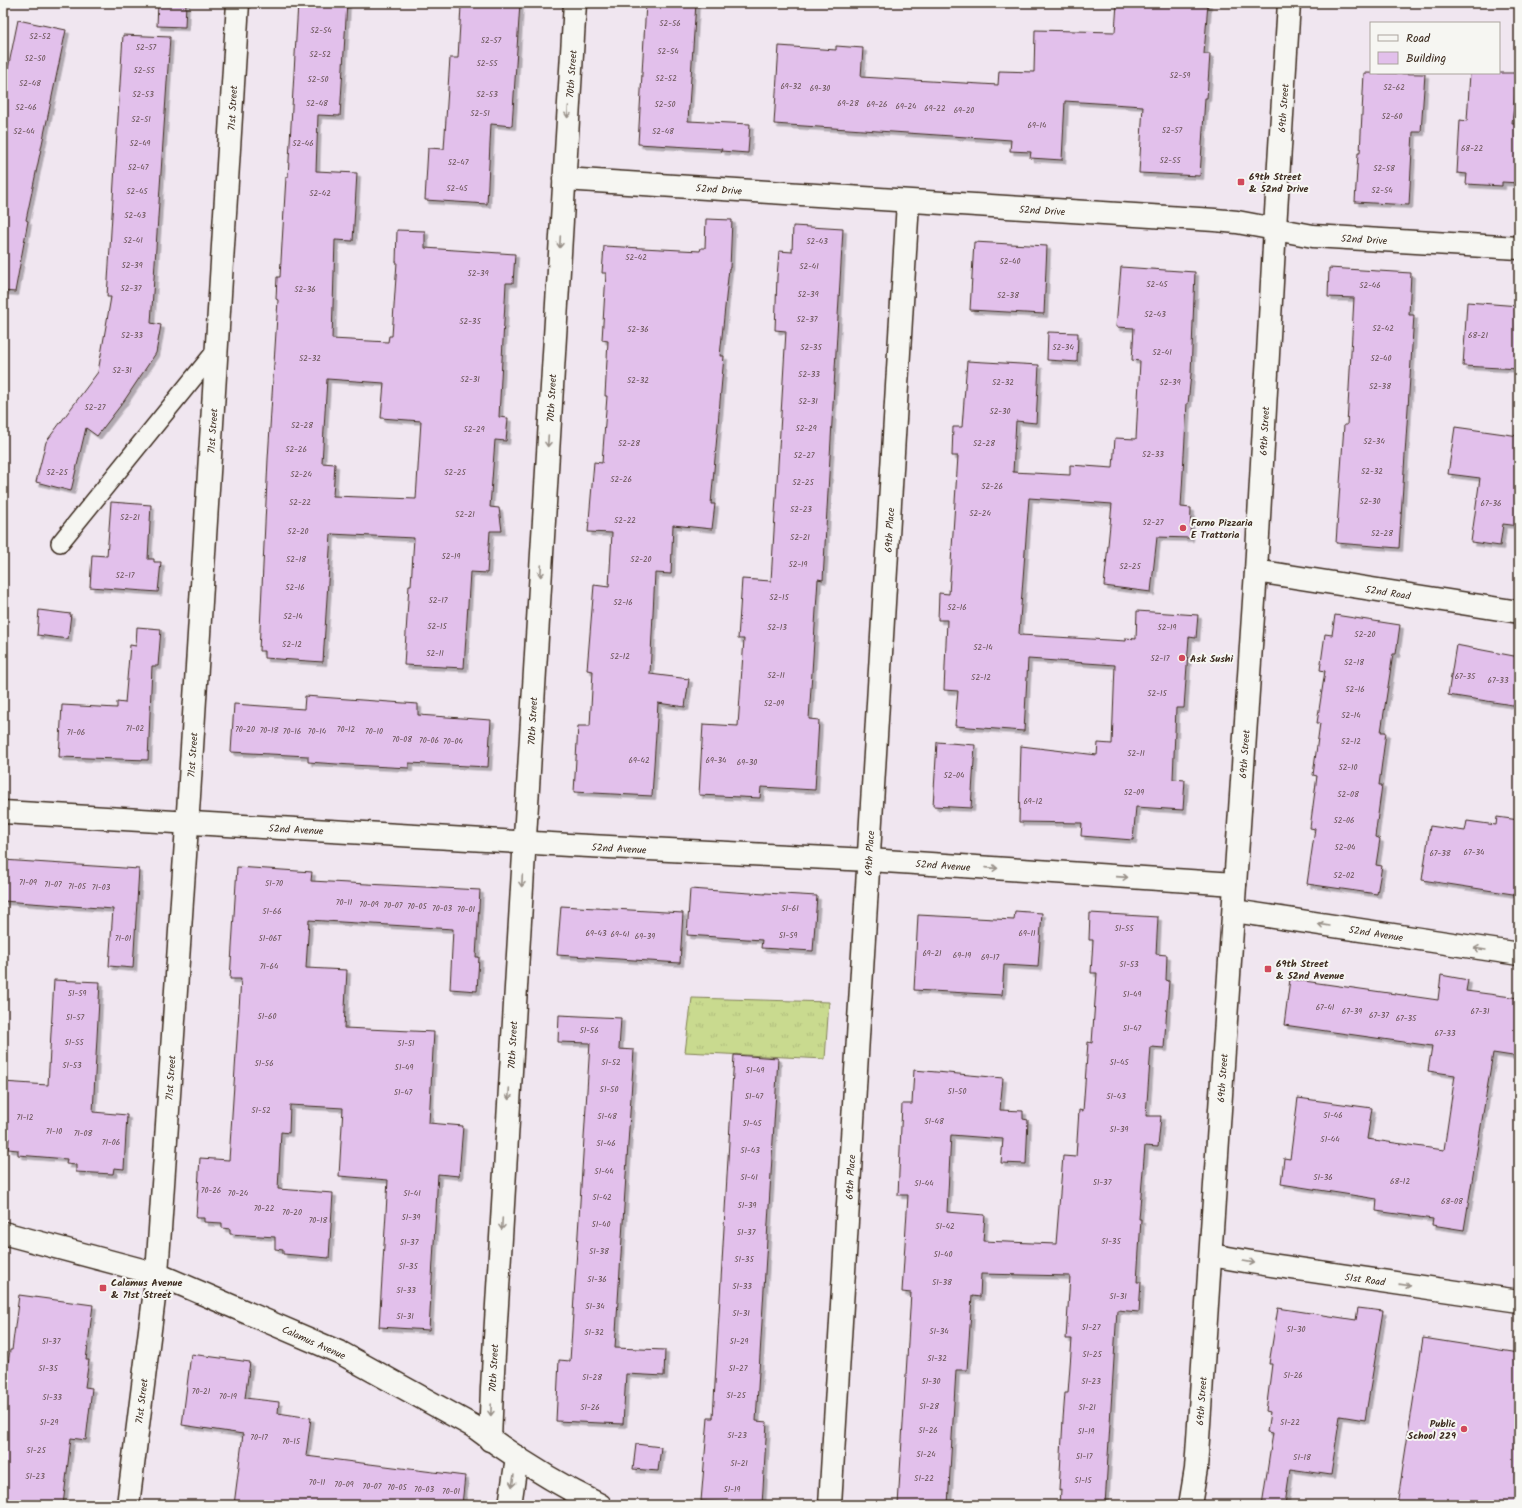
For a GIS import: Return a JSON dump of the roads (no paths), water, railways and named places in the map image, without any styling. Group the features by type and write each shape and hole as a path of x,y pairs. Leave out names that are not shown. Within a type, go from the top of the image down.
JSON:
{"street":[{"name":"71st Street","path":"128,1505 157,1274 188,822 238,3"},
{"name":"70th Street","path":"490,1440 575,3"},
{"name":"69th Street","path":"1190,1505 1196,1469 1234,911 1290,3"},
{"name":"52nd Drive","path":"564,179 908,202 1215,220 1275,228 1313,236 1519,248"},
{"name":"69th Place","path":"830,1505 908,202"},
{"name":"52nd Road","path":"1256,571 1519,612"},
{"name":"52nd Avenue","path":"3,812 569,845 869,860 1235,884"},
{"name":"52nd Avenue","path":"1234,911 1519,954"},
{"name":"Calamus Avenue","path":"3,1233 157,1274 341,1353 473,1426 490,1440 568,1489 600,1505"},
{"name":"51st Road","path":"1211,1255 1519,1301"},
{"path":"510,1505 517,1457"}],"lane":[{"path":"60,543 217,349"}],"place":[{"name":"69th Street & 52nd Drive","path":"1241,182"},
{"name":"Forno Pizzaria E Trattoria","path":"1183,528"},
{"name":"Ask Sushi","path":"1182,658"},
{"name":"69th Street & 52nd Avenue","path":"1268,969"},
{"name":"Calamus Avenue & 71st Street","path":"103,1288"},
{"name":"Public School 229","path":"1464,1429"}]}
